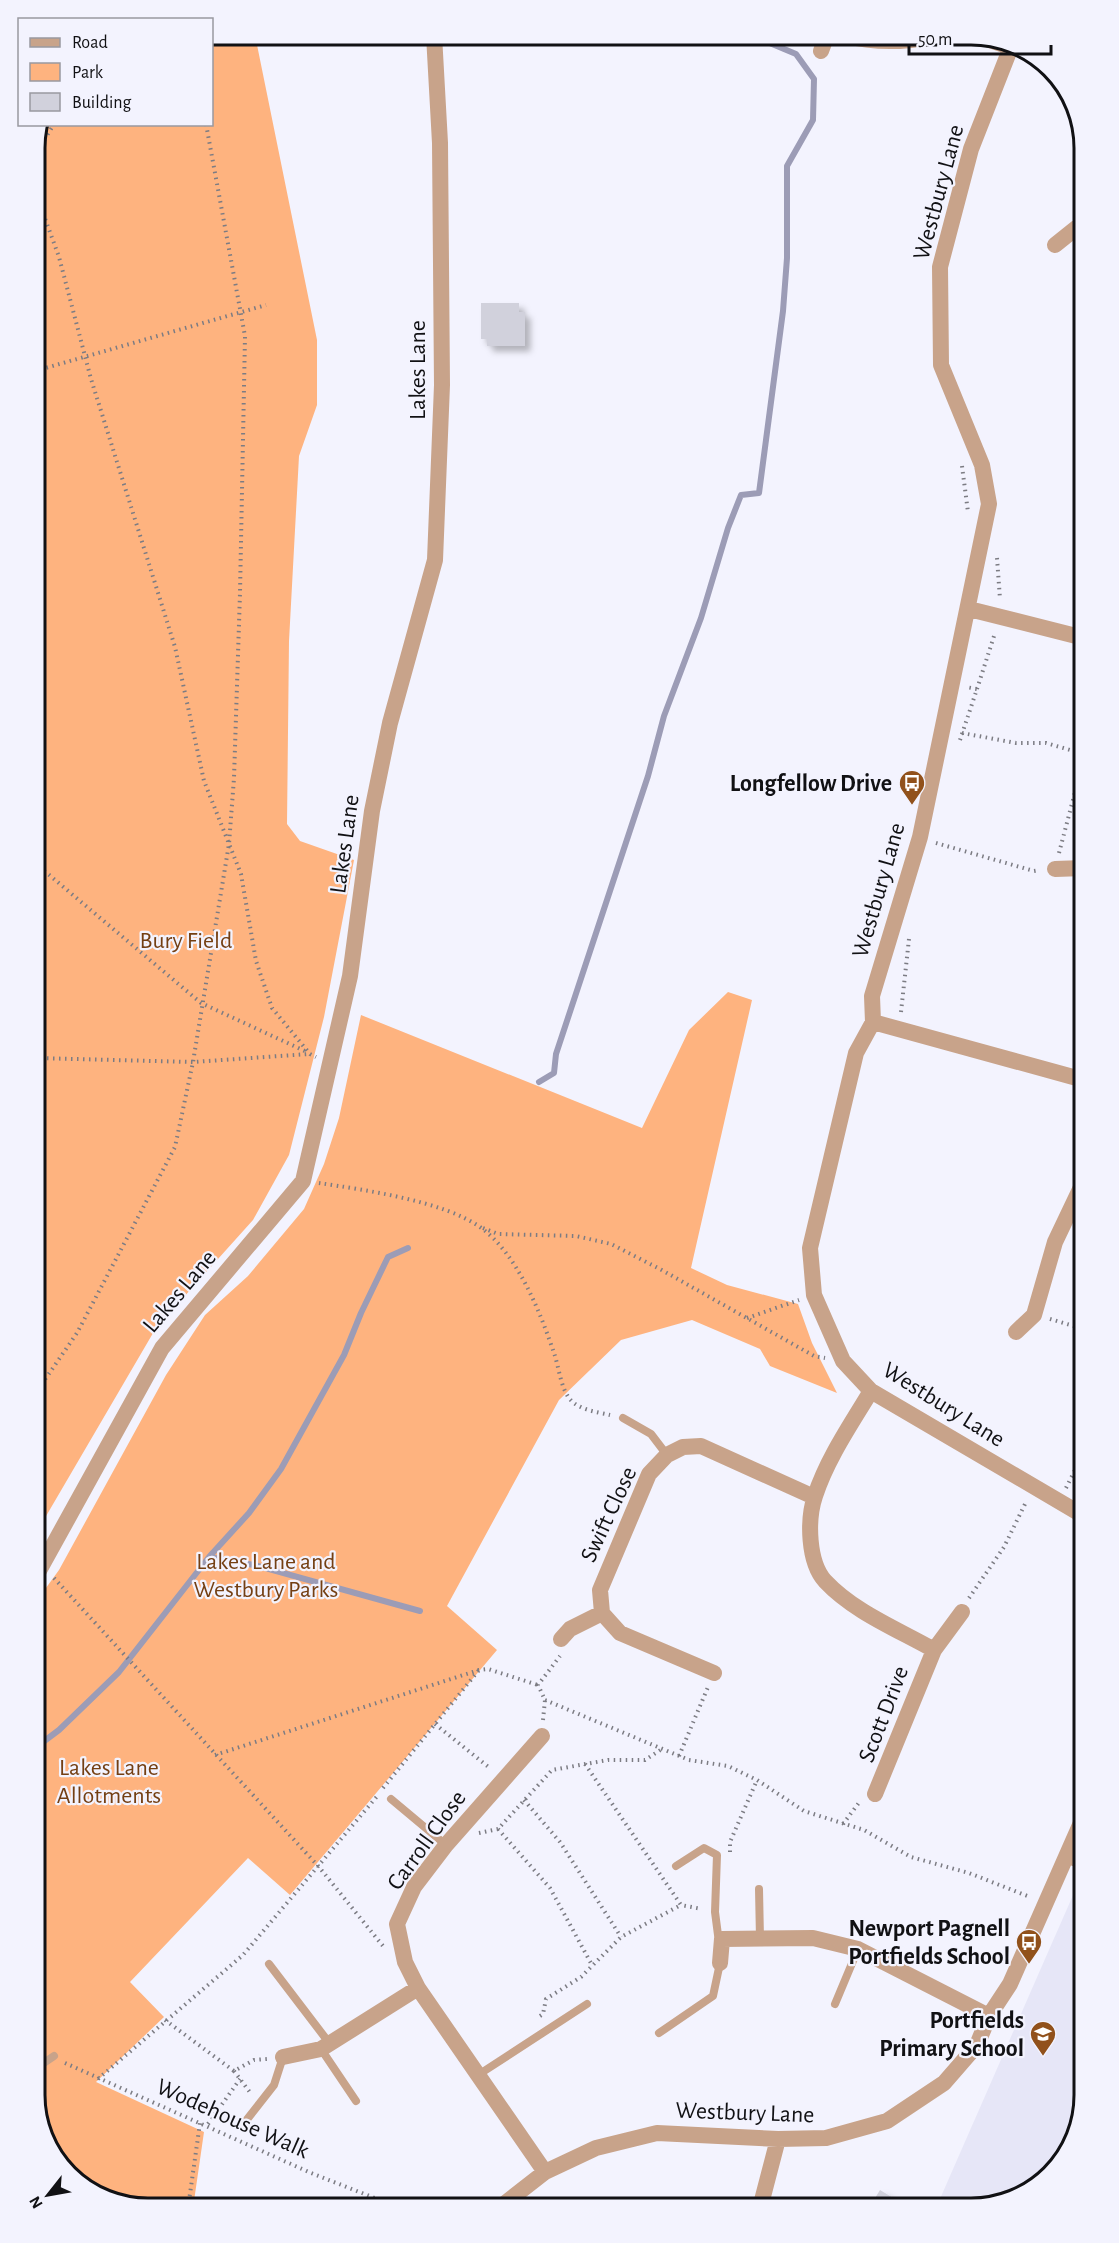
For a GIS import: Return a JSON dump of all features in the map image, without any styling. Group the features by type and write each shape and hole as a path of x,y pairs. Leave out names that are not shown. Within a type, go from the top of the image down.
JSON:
{"street":[{"name":"Lakes Lane","path":"45,1559 162,1348 303,1181 350,976 372,811 390,723 435,560 442,385 440,143 435,45"},
{"path":"821,51 823,45"},
{"name":"Westbury Lane","path":"1009,52 971,149 940,267 941,365 982,465 989,504 920,837 872,996 873,1022 856,1053 810,1248 814,1295 843,1361 872,1391 1074,1510"},
{"path":"1055,245 1074,230"},
{"path":"969,609 1074,635"},
{"path":"1055,869 1074,868"},
{"path":"873,1022 1074,1077"},
{"path":"1016,1332 1034,1315 1055,1242 1074,1202"},
{"name":"Scott Drive","path":"872,1391 845,1433 814,1497 811,1543 814,1562 823,1578 857,1607 934,1650"},
{"name":"Swift Close","path":"602,1613 600,1590 649,1474 667,1455 683,1447 701,1446 814,1497"},
{"name":"Scott Drive","path":"875,1794 887,1770 895,1740 934,1650 962,1612"},
{"path":"561,1639 570,1629 602,1613 620,1634 714,1673"},
{"name":"Carroll Close","path":"542,1736 446,1845 414,1887 397,1924 405,1962 418,1988 545,2172"},
{"name":"Westbury Lane","path":"512,2198 545,2172 596,2148 657,2133 778,2139 826,2138 886,2121 944,2083 977,2044 989,2016 1010,1984 1074,1839"},
{"path":"720,1963 722,1939 813,1938 858,1949 989,2016"},
{"path":"283,2057 326,2047 418,1988"},
{"path":"763,2198 778,2139"}],"lane":[{"path":"623,1418 651,1434 667,1455"},
{"path":"391,1799 446,1845"},
{"path":"676,1866 704,1848 717,1855 715,1912 718,1935 722,1939"},
{"path":"1065,1859 1074,1862"},
{"path":"759,1889 760,1940"},
{"path":"835,2004 858,1949"},
{"path":"659,2033 713,1996 720,1963"},
{"path":"269,1964 326,2047 356,2101"},
{"path":"478,2074 587,2004"},
{"path":"45,2062 54,2056"},
{"path":"245,2122 274,2085 283,2057"}],"path":[{"path":"45,1379 77,1333 175,1147 193,1062 229,844 234,778 240,593 245,336 206,126"},
{"path":"45,218 59,256 85,357 175,647 204,781 241,874 256,961 272,1008 310,1054"},
{"path":"45,368 267,305"},
{"path":"961,463 968,500 967,521"},
{"path":"977,689 998,616 997,556"},
{"path":"962,733 1016,743 1046,743 1074,753"},
{"path":"933,854 936,843 1034,871 1055,869 1074,795"},
{"path":"45,871 201,1003 330,1064"},
{"path":"899,1030 909,933"},
{"path":"45,1058 193,1062 310,1054"},
{"path":"303,1181 388,1194 453,1214 480,1228 498,1234 576,1236 611,1244 814,1356 843,1361"},
{"path":"480,1228 500,1247 542,1316 564,1388 570,1400 585,1409 623,1418"},
{"path":"746,1318 814,1295"},
{"path":"1034,1315 1074,1326"},
{"path":"1059,1501 1074,1472"},
{"path":"962,1612 964,1605 1004,1547 1034,1486"},
{"path":"45,1579 215,1755 319,1867 389,1953 405,1962"},
{"path":"538,1685 564,1651 561,1639"},
{"path":"215,1755 488,1669 538,1685 545,1700 542,1736"},
{"path":"98,2079 243,1955 319,1867 479,1670"},
{"path":"679,1756 714,1673"},
{"path":"545,1700 689,1760 728,1766 757,1780 804,1811 864,1830 911,1857 969,1873 1046,1903"},
{"path":"435,1724 503,1779"},
{"path":"465,1822 480,1834 498,1828 552,1770 608,1760 645,1760 663,1749"},
{"path":"585,1764 681,1905"},
{"path":"729,1862 730,1842 757,1780"},
{"path":"843,1824 858,1801 875,1794"},
{"path":"524,1800 560,1842 621,1937"},
{"path":"498,1828 550,1888 592,1965"},
{"path":"534,2020 543,2014 546,1999 581,1977 621,1937 681,1905 715,1912"},
{"path":"165,2020 234,2071 258,2105"},
{"name":"Wodehouse Walk","path":"54,2056 98,2079 208,2124 311,2173 375,2198"},
{"path":"234,2071 254,2060 283,2057"},
{"path":"208,2124 240,2079"},
{"path":"189,2198 200,2122"}],"shaded area":[{"name":"Portfields Primary School","path":"1074,1893 1074,2095 1069,2128 1057,2152 1048,2163 1023,2184 991,2196 940,2198"}],"green space":[{"name":"Bury Field","path":"213,45 257,45 317,340 317,405 299,456 289,641 287,824 300,841 354,860 324,1017 289,1155 253,1220 156,1328 45,1518 45,141 48,126 213,126"},
{"name":"Lakes Lane and Westbury Parks","path":"728,992 752,1000 691,1268 727,1285 798,1304 812,1343 837,1393 770,1366 760,1349 692,1320 621,1340 559,1400 447,1606 497,1650 290,1895 248,1858 130,1982 164,2017 96,2082 204,2132 194,2198 141,2198 115,2193 102,2187 80,2172 78,2165 73,2165 62,2152 47,2115 45,2095 45,1589 59,1570 166,1375 205,1315 248,1276 304,1209 324,1164 339,1118 361,1015 642,1128 689,1030"}],"building":[{"path":"481,303 519,303 519,312 525,312 525,346 487,346 487,339 481,339"},
{"path":"880,2190 893,2198 875,2198"}],"waterway":[{"path":"539,1082 554,1073 556,1054 648,776 664,716 701,618 728,528 741,495 759,493 783,311 787,258 787,166 813,120 814,79 796,54 775,45"},
{"path":"45,1740 59,1730 119,1672 209,1557 249,1513 281,1469 344,1355 388,1257 408,1248"},
{"path":"209,1557 254,1565 420,1611"}],"place":[{"name":"Longfellow Drive","path":"912,806"},
{"name":"Newport Pagnell Portfields School","path":"1029,1965"},
{"name":"Portfields Primary School","path":"1043,2057"}],"park label":[{"name":"Lakes Lane Allotments","path":"109,1781"}]}
